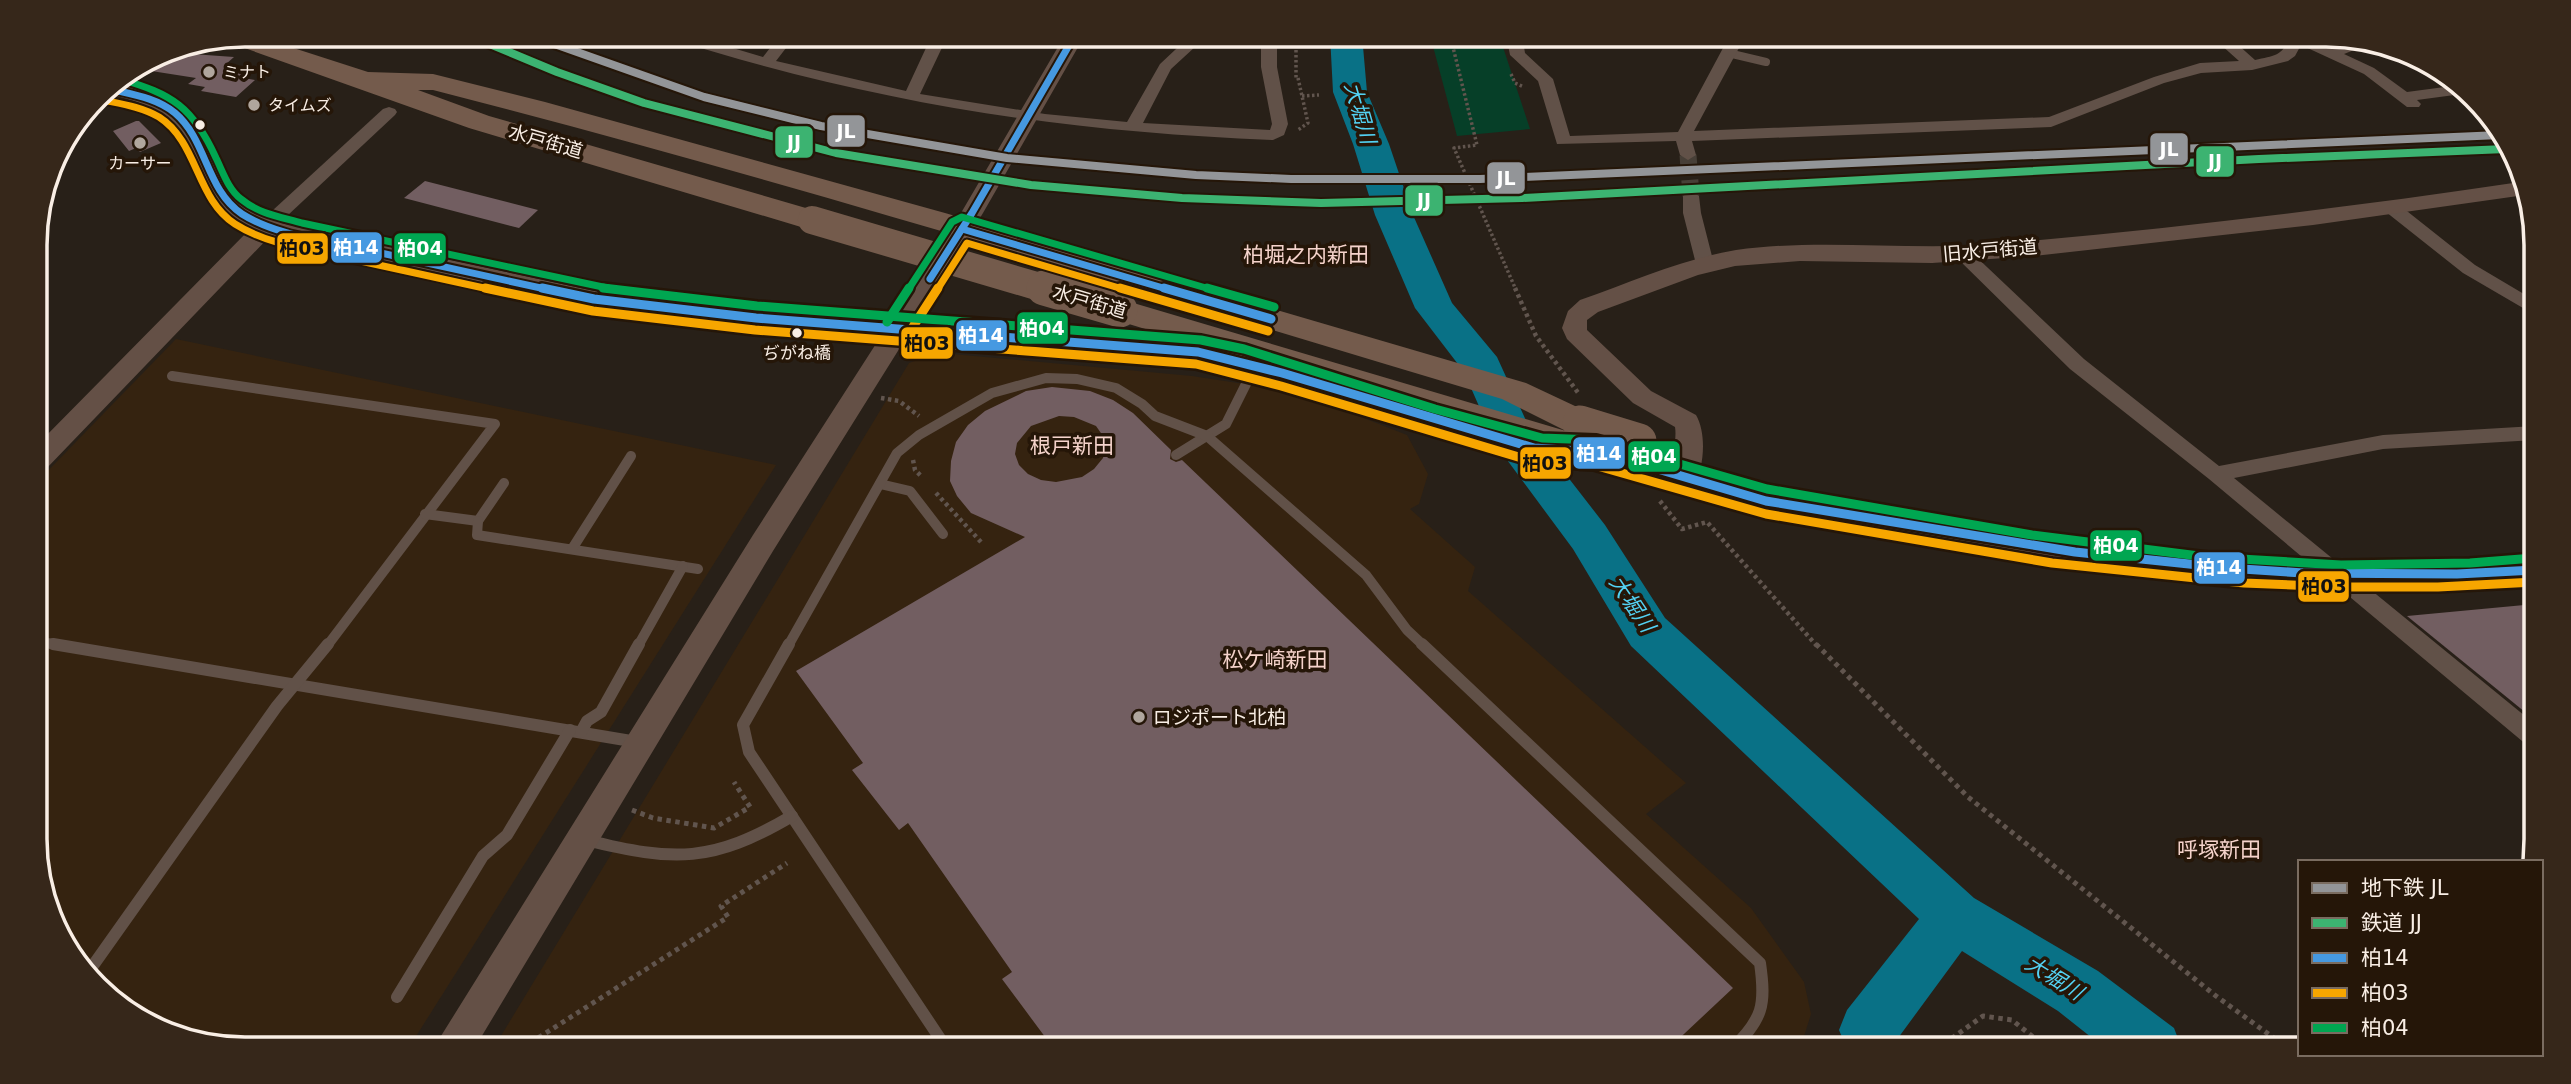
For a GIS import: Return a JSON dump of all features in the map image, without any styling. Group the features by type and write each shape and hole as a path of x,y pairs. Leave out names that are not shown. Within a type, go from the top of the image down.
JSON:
{"highway":[{"name":"水戸街道","path":"268,48 366,79 479,122 820,213 1663,458 1764,501 1860,515 2099,558 2206,569 2341,577 2458,576 2524,571"},
{"path":"366,79 446,85 658,141 962,229 1415,388 1514,391 1587,438"}],"street":[{"path":"1516,47 1518,55 1545,79 1563,141 2032,125 2051,122 2159,80 2200,68 2252,65 2283,58 2292,47"},
{"path":"1688,155 1683,137 1731,47"},
{"path":"2232,47 2252,65"},
{"path":"2320,47 2369,71 2408,100 2450,91"},
{"path":"715,48 844,84 911,97 1065,121 1193,134 1273,135 1278,132 1279,124 1269,67 1269,48"},
{"path":"766,63 778,48"},
{"path":"911,97 934,48"},
{"path":"461,1037 640,742 962,229 1068,48"},
{"path":"1133,127 1165,67 1186,48"},
{"path":"2333,53 2343,48"},
{"path":"120,92 155,102 177,115 199,148 224,200 243,216 266,226 357,249 594,299 756,318 1198,352 1298,379 1415,388"},
{"path":"48,451 266,226 389,112"},
{"name":"旧水戸街道","path":"1663,458 1690,429 1687,422 1642,397 1576,333 1574,318 1590,306 1705,264 1799,254 1963,254 2392,208 2516,190"},
{"path":"1691,196 1692,213 1705,264"},
{"path":"2392,208 2469,269 2524,302"},
{"path":"1963,254 2077,364 2216,474 2524,729"},
{"path":"1642,397 1663,458"},
{"path":"2216,474 2383,442 2524,434"}],"lane":[{"path":"1728,53 1766,62"},
{"path":"1176,455 1226,424 1255,366"},
{"path":"93,965 294,685 306,674 425,514 437,505 495,424 172,376"},
{"path":"939,1037 749,751 743,724 897,453 919,435 992,393 1046,378 1077,379 1116,388 1142,404 1155,416 1207,436 1366,575 1407,631 1760,963 1766,1001 1752,1031 1746,1036"},
{"path":"572,549 631,456"},
{"path":"504,483 478,521 477,535 698,569"},
{"path":"880,484 909,491 943,534"},
{"path":"425,514 478,521"},
{"path":"397,998 483,856 507,835 575,731 601,712 683,566"},
{"path":"47,643 640,742"},
{"path":"581,838 648,854 688,858 729,850 792,816"}],"path":[{"path":"1453,47 1477,145 1454,148"},
{"path":"1302,96 1319,95"},
{"path":"880,398 899,401 926,423"},
{"path":"922,449 913,460 915,470 925,480"},
{"path":"934,490 981,542"},
{"path":"1682,529 1707,522 1855,686 1968,797 2216,996 2271,1036"},
{"path":"631,809 673,823 715,828 750,807 734,782"},
{"path":"540,1037 728,917 722,906 787,863"},
{"path":"1955,1036 1983,1016 2012,1020 2032,1036"}],"shaded area":[{"path":"176,339 776,465 416,1037 245,1037 207,1033 182,1026 146,1010 125,996 105,979 74,938 62,915 54,890 47,839 48,471"},
{"path":"952,354 1192,376 1297,392 1407,435 1428,474 1419,504 1410,509 1475,567 1468,591 1686,783 1646,814 1751,908 1804,982 1811,1014 1804,1036 500,1037 909,363 929,356"}],"green space":[{"path":"1433,47 1503,47 1530,129 1457,136"}],"building":[{"path":"194,54 234,57 226,64 238,65 231,70 245,72 238,77 255,80 236,97 201,91 205,87 188,84 196,78 152,71"},
{"path":"136,121 161,143 140,152 136,148 129,151 113,131"},
{"path":"425,181 538,210 519,228 404,198"},
{"name":"ロジポート北柏","path":"1052,387 1090,391 1113,400 1133,413 1171,450 1170,459 1176,462 1182,460 1733,988 1682,1036 1045,1037 1002,979 1012,972 908,823 899,830 852,770 863,763 796,671 1025,537 971,513 957,496 950,481 956,442 968,425 985,411 1026,391","holes":["1059,416 1074,417 1096,426 1106,447 1103,458 1094,469 1082,477 1056,482 1041,480 1028,474 1019,465 1015,454 1017,443 1031,426"]},
{"path":"2524,605 2524,711 2407,616"}],"waterway":[{"name":"大堀川","path":"1347,47 1350,92 1371,144 1394,215 1435,308 1482,367 1511,434 1589,537 1648,632 1955,916"},
{"path":"1868,1030 1955,916"},
{"name":"大堀川","path":"1955,916 2078,991 2136,1036"}],"tunnel":[{"path":"1688,155 1691,196"}],"metro line":[{"name":"JL","path":"563,48 704,97 821,126 1007,158 1196,175 1291,179 1480,179 2490,135"}],"rail line":[{"name":"JJ","path":"499,48 644,103 836,153 1031,185 1182,198 1321,203 1522,198 2259,159 2499,149"}],"transit line":[{"name":"柏14","path":"930,279 972,213 1068,48"},
{"name":"柏04","path":"133,82 169,96 191,113 208,140 227,181 242,200 256,209 302,223 596,287 757,306 1201,340 1244,349 1435,409 1542,438 1596,440 1767,489 2032,535 2207,557 2341,565 2470,563 2524,559"},
{"name":"柏14","path":"121,92 152,100 176,114 192,136 221,193 230,204 250,219 299,235 594,299 756,318 1198,352 1282,373 1534,448 1595,452 1617,457 1766,501 2075,552 2303,573 2379,575 2524,571"},
{"name":"柏03","path":"109,101 154,114 168,124 184,146 213,203 223,215 246,230 296,247 593,311 755,330 1196,364 1281,386 1532,461 1594,465 1766,514 2052,563 2244,583 2438,587 2524,583"},
{"name":"柏04","path":"887,322 952,222 962,217 1274,307"},
{"name":"柏14","path":"962,229 1271,319"},
{"name":"柏03","path":"907,336 967,243 1268,331"}],"place":[{"name":"ミナト","path":"209,72"},
{"name":"タイムズ","path":"254,105"},
{"name":"カーサー","path":"140,143"},
{"name":"ぢがね橋","path":"797,333"},
{"name":"ロジポート北柏","path":"1139,717"}],"district":[{"name":"柏堀之内新田","path":"1306,255"},
{"name":"根戸新田","path":"1072,446"},
{"name":"松ケ崎新田","path":"1275,660"},
{"name":"呼塚新田","path":"2219,850"}]}
